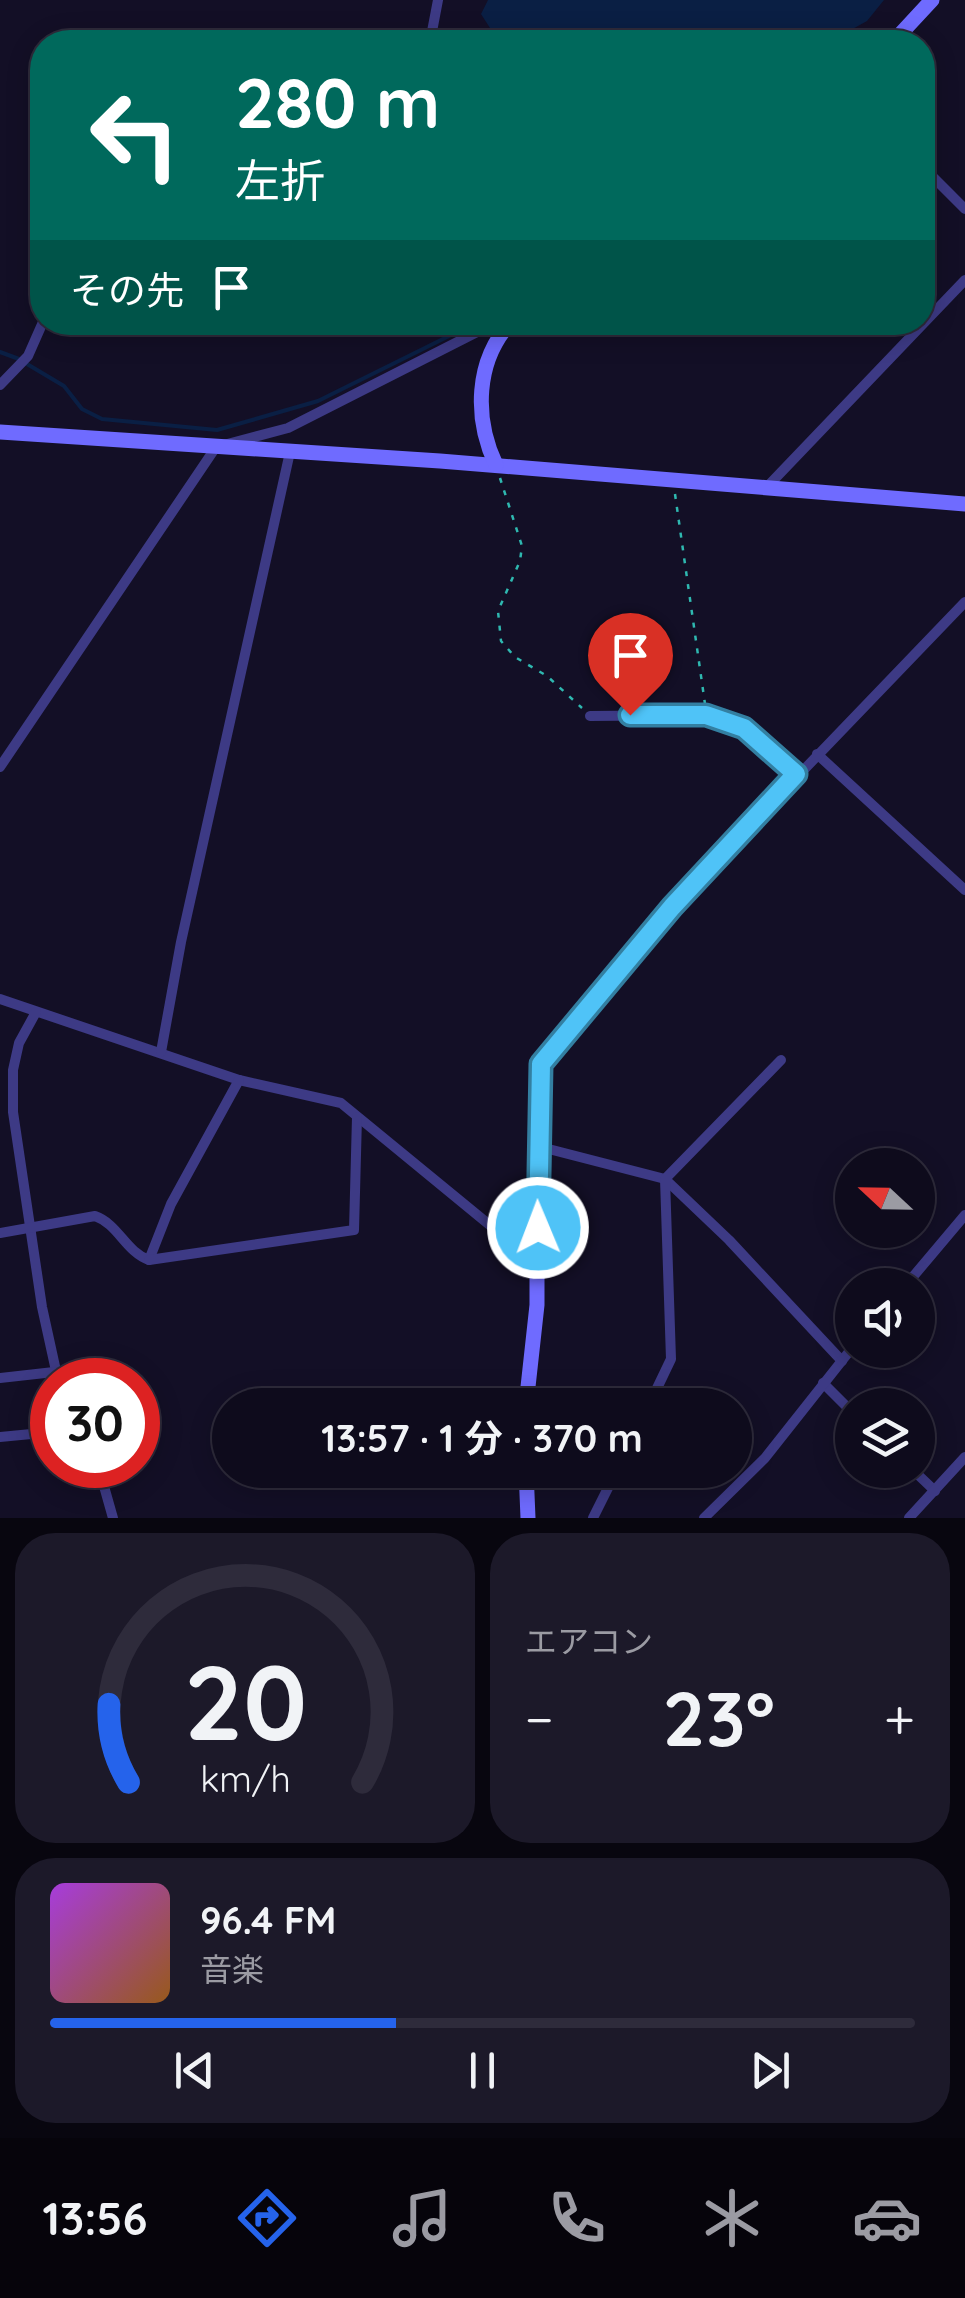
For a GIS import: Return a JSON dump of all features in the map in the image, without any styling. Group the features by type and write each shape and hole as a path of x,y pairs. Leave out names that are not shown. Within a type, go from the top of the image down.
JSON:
{"street":[{"path":"432,30 438,0"},
{"path":"904,30 932,0"},
{"path":"935,179 965,209"},
{"path":"935,311 965,280"},
{"path":"0,386 28,356 37,335"},
{"path":"0,767 216,447 288,428 465,335"},
{"path":"493,335 497,338"},
{"path":"496,466 485,430 482,387 483,370 500,335"},
{"path":"765,488 912,335"},
{"path":"0,432 965,504"},
{"path":"160,1052 290,452"},
{"path":"528,1388 537,1305 541,1064 672,907 965,602"},
{"path":"590,716 706,715 744,728 796,774"},
{"path":"817,754 965,890"},
{"path":"0,999 239,1080 341,1103 537,1264"},
{"path":"36,1012 19,1043 13,1070 13,1112 53,1358"},
{"path":"658,1388 672,1359 665,1179 782,1060"},
{"path":"148,1260 171,1204 239,1080"},
{"path":"0,1234 94,1216 106,1220 139,1257 148,1260 354,1230 358,1117"},
{"path":"537,1146 665,1179 729,1240 835,1354"},
{"path":"921,1268 965,1216"},
{"path":"704,1518 766,1458 836,1368"},
{"path":"0,1378 30,1377"},
{"path":"823,1383 835,1395"},
{"path":"0,1438 30,1435"},
{"path":"909,1518 965,1457"},
{"path":"105,1488 113,1518"},
{"path":"527,1488 528,1518"},
{"path":"593,1518 608,1488"},
{"path":"932,1488 935,1491"}],"path":[{"path":"496,466 522,546 520,561 498,612 501,641 515,657 547,676 590,716"},
{"path":"673,481 706,715"}],"water":[{"path":"488,0 884,0 867,21 851,30 491,30 481,14"}],"waterway":[{"path":"27,364 64,386 82,409 102,419 217,430 318,401 449,336"},
{"path":"0,352 19,359"}],"route":[{"path":"538,1228 541,1064 672,907 796,774 744,728 706,715 630,715"}]}
